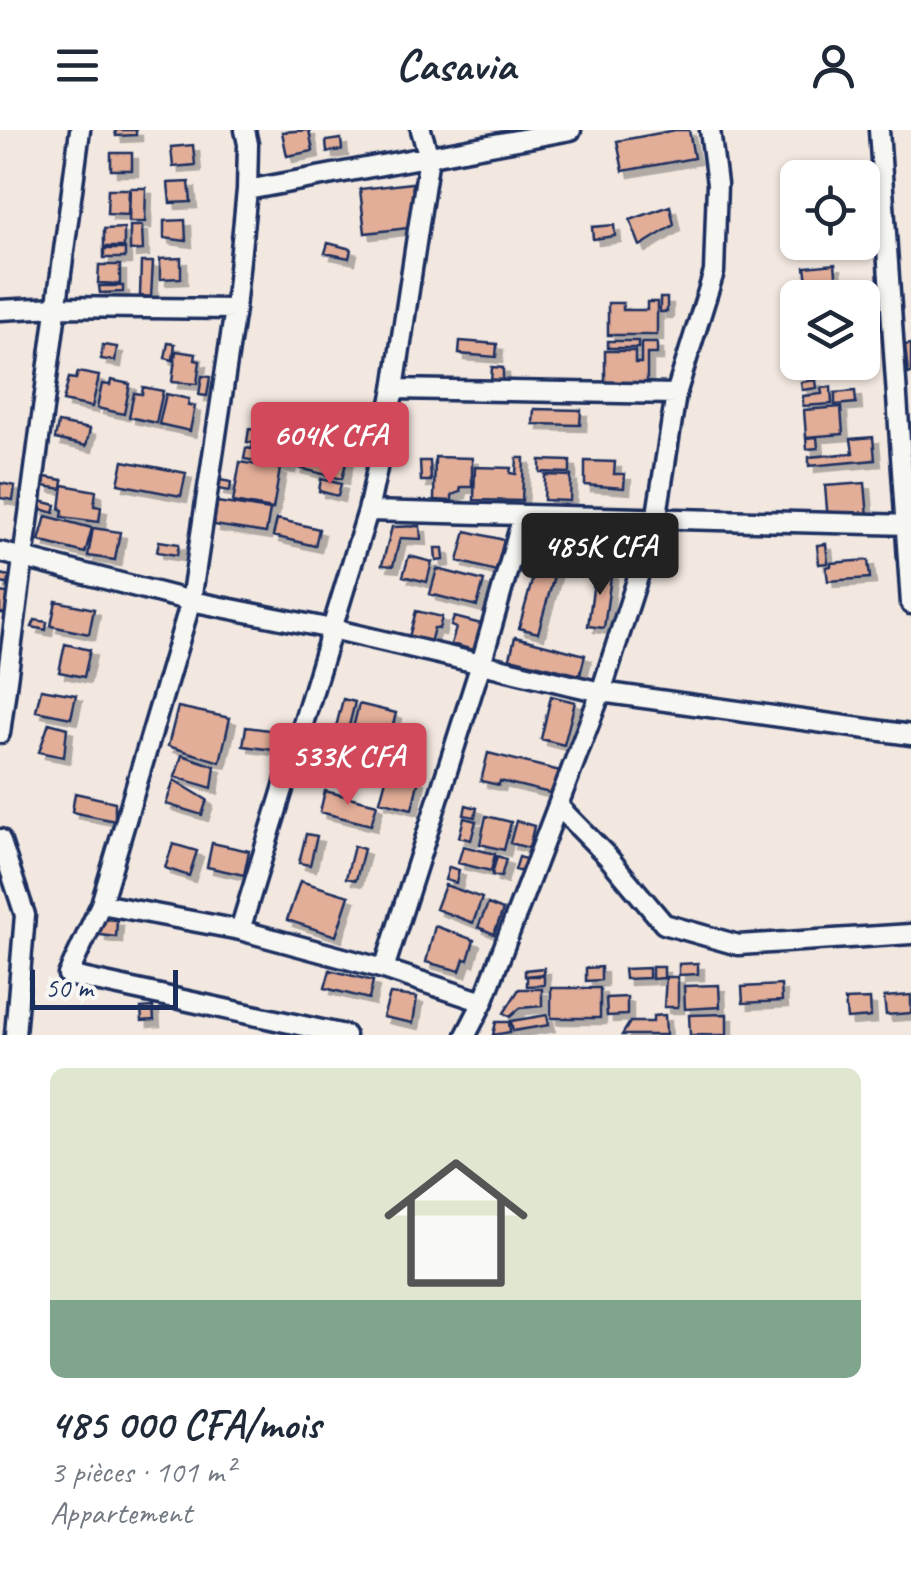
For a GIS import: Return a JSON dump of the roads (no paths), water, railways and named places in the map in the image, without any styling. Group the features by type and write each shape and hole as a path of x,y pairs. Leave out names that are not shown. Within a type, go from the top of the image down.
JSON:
{"street":[{"path":"0,733 80,130"},
{"path":"246,130 247,190 235,308 191,601 100,904 68,975 345,1035"},
{"path":"240,930 368,511 394,389 429,157 422,130"},
{"path":"247,190 571,130"},
{"path":"466,1035 483,1002 601,692 656,521 676,394 714,272 717,184 710,130"},
{"path":"879,130 911,604"},
{"path":"0,310 235,308"},
{"path":"394,389 676,394"},
{"path":"368,511 908,525"},
{"path":"384,968 481,664 523,516"},
{"path":"0,552 191,601 332,629 601,692 911,735"},
{"path":"558,806 607,856 664,924 738,945 911,934"},
{"path":"0,839 25,916 15,1035"},
{"path":"100,904 240,930 384,968 483,1002"}]}
